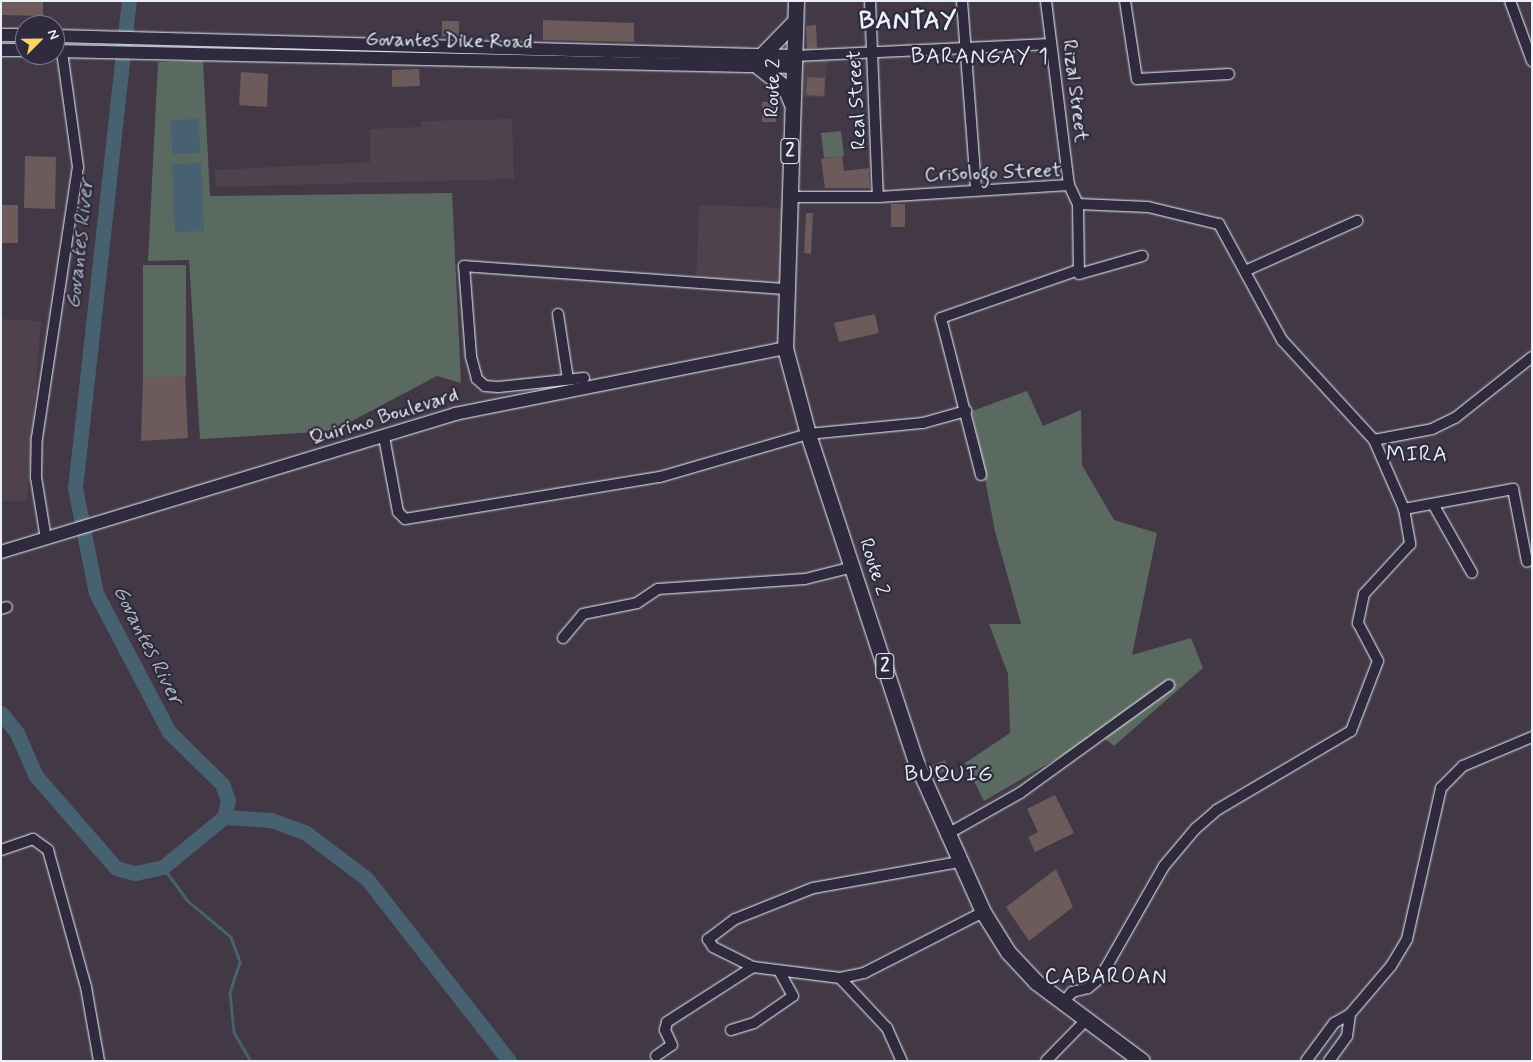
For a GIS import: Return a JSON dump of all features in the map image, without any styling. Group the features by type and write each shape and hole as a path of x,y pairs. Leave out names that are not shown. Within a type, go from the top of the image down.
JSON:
{"highway":[{"name":"Route 2","path":"796,1 788,197 785,348 808,434 916,762 946,835 983,912 1019,966 1063,1003 1142,1061"},
{"path":"792,106 785,87 760,62 795,21"}],"main road":[{"path":"1,35 15,35"},
{"path":"65,38 99,44"},
{"name":"Govantes Dike Road","path":"99,44 794,62"},
{"path":"65,50 99,44"},
{"path":"1,50 15,50"},
{"name":"Quirino Boulevard","path":"1,552 499,404 785,348"}],"street":[{"name":"Real Street","path":"870,1 878,197"},
{"path":"962,1 976,188"},
{"name":"Rizal Street","path":"1046,1 1069,185"},
{"path":"1124,1 1137,79 1229,74"},
{"path":"1510,1 1532,61"},
{"path":"794,62 872,54 1051,44"},
{"path":"46,539 36,478 37,438 78,167 60,65"},
{"name":"Crisologo Street","path":"788,197 878,197 976,188 1069,185 1078,204 1148,207 1210,220 1225,232 1282,340 1374,440 1404,509 1410,544 1367,586 1360,610 1360,629 1378,656 1351,731 1217,810 1196,828 1164,866 1100,978 1088,988 1072,992 1063,1003"},
{"path":"1078,204 1078,271"},
{"path":"1245,271 1357,221"},
{"path":"981,475 941,318 1078,271 1142,256"},
{"path":"584,378 498,388 485,386 477,379 471,356 464,266 786,289"},
{"path":"558,314 568,379"},
{"path":"1374,440 1432,429 1455,418 1532,357"},
{"path":"384,437 398,512 405,519 660,477 808,434 923,423 966,411"},
{"path":"1404,509 1513,489 1527,562"},
{"path":"1433,504 1472,573"},
{"path":"563,638 583,614 637,603 658,589 805,579 853,567"},
{"path":"946,835 1020,792 1169,685"},
{"path":"1306,1061 1334,1023 1350,1014 1391,966 1407,939 1441,788 1463,766 1532,737"},
{"path":"1,850 33,840 48,850 86,987 99,1061"},
{"path":"959,862 813,888 710,934 713,947 753,967 781,974 840,978 864,973 983,912"},
{"path":"656,1056 672,1045 667,1022 753,967"},
{"path":"731,1030 754,1023 793,996 781,974"},
{"path":"840,978 887,1028 902,1061"},
{"path":"1329,1061 1347,1036 1350,1014"},
{"path":"1046,1061 1086,1020"}],"shaded area":[{"path":"803,60 827,61 825,98 802,97"},
{"path":"512,119 514,179 216,187 215,170 370,162 370,129 421,127 421,121"},
{"path":"699,205 785,208 784,293 696,285"},
{"path":"1,319 41,321 27,501 1,501"}],"green space":[{"path":"203,61 210,196 452,193 461,383 437,376 333,431 200,439 189,260 148,261 158,62"},
{"path":"841,131 844,156 824,158 821,133"},
{"path":"143,265 186,265 186,377 143,377"},
{"path":"1027,391 1043,426 1081,410 1082,465 1114,520 1157,533 1132,655 1191,638 1203,668 1114,746 1099,734 984,801 965,763 1010,733 1008,674 989,624 1021,624 995,531 972,411"}],"water":[{"path":"199,119 200,153 172,154 171,120"},
{"path":"201,163 204,231 175,232 172,164"}],"building":[{"path":"1,1 43,1 43,15 1,15"},
{"path":"543,20 634,23 634,42 543,40"},
{"path":"442,21 459,21 459,36 442,36"},
{"path":"816,25 817,48 807,49 806,26"},
{"path":"419,69 420,86 392,87 392,70"},
{"path":"241,72 268,74 267,107 239,105"},
{"path":"807,77 825,78 824,96 806,95"},
{"path":"762,102 777,102 776,122 762,122"},
{"path":"25,156 56,157 55,209 24,208"},
{"path":"842,156 844,171 869,168 870,188 825,188 821,159"},
{"path":"891,204 905,204 905,227 891,227"},
{"path":"1,205 18,205 18,243 1,243"},
{"path":"806,213 813,213 811,254 804,253"},
{"path":"875,314 879,333 839,342 834,323"},
{"path":"185,376 188,438 141,441 143,377"},
{"path":"945,760 948,770 934,775 930,766"},
{"path":"1055,795 1074,833 1035,852 1028,837 1038,832 1027,809"},
{"path":"1056,869 1073,907 1029,941 1006,907"}],"waterway":[{"name":"Govantes River","path":"1,713 17,733 36,776 116,868 135,873 163,867 224,817 228,801 222,784 169,732 96,593 75,488 129,1"},
{"path":"224,817 271,820 306,833 367,879 509,1061"},
{"path":"163,867 188,901 231,937 240,962 230,993 234,1032 251,1061"}],"district":[{"name":"BANTAY","path":"908,22"},
{"name":"BARANGAY 1","path":"980,58"},
{"name":"MIRA","path":"1417,456"},
{"name":"BUQUIG","path":"949,776"},
{"name":"CABAROAN","path":"1106,978"}]}
